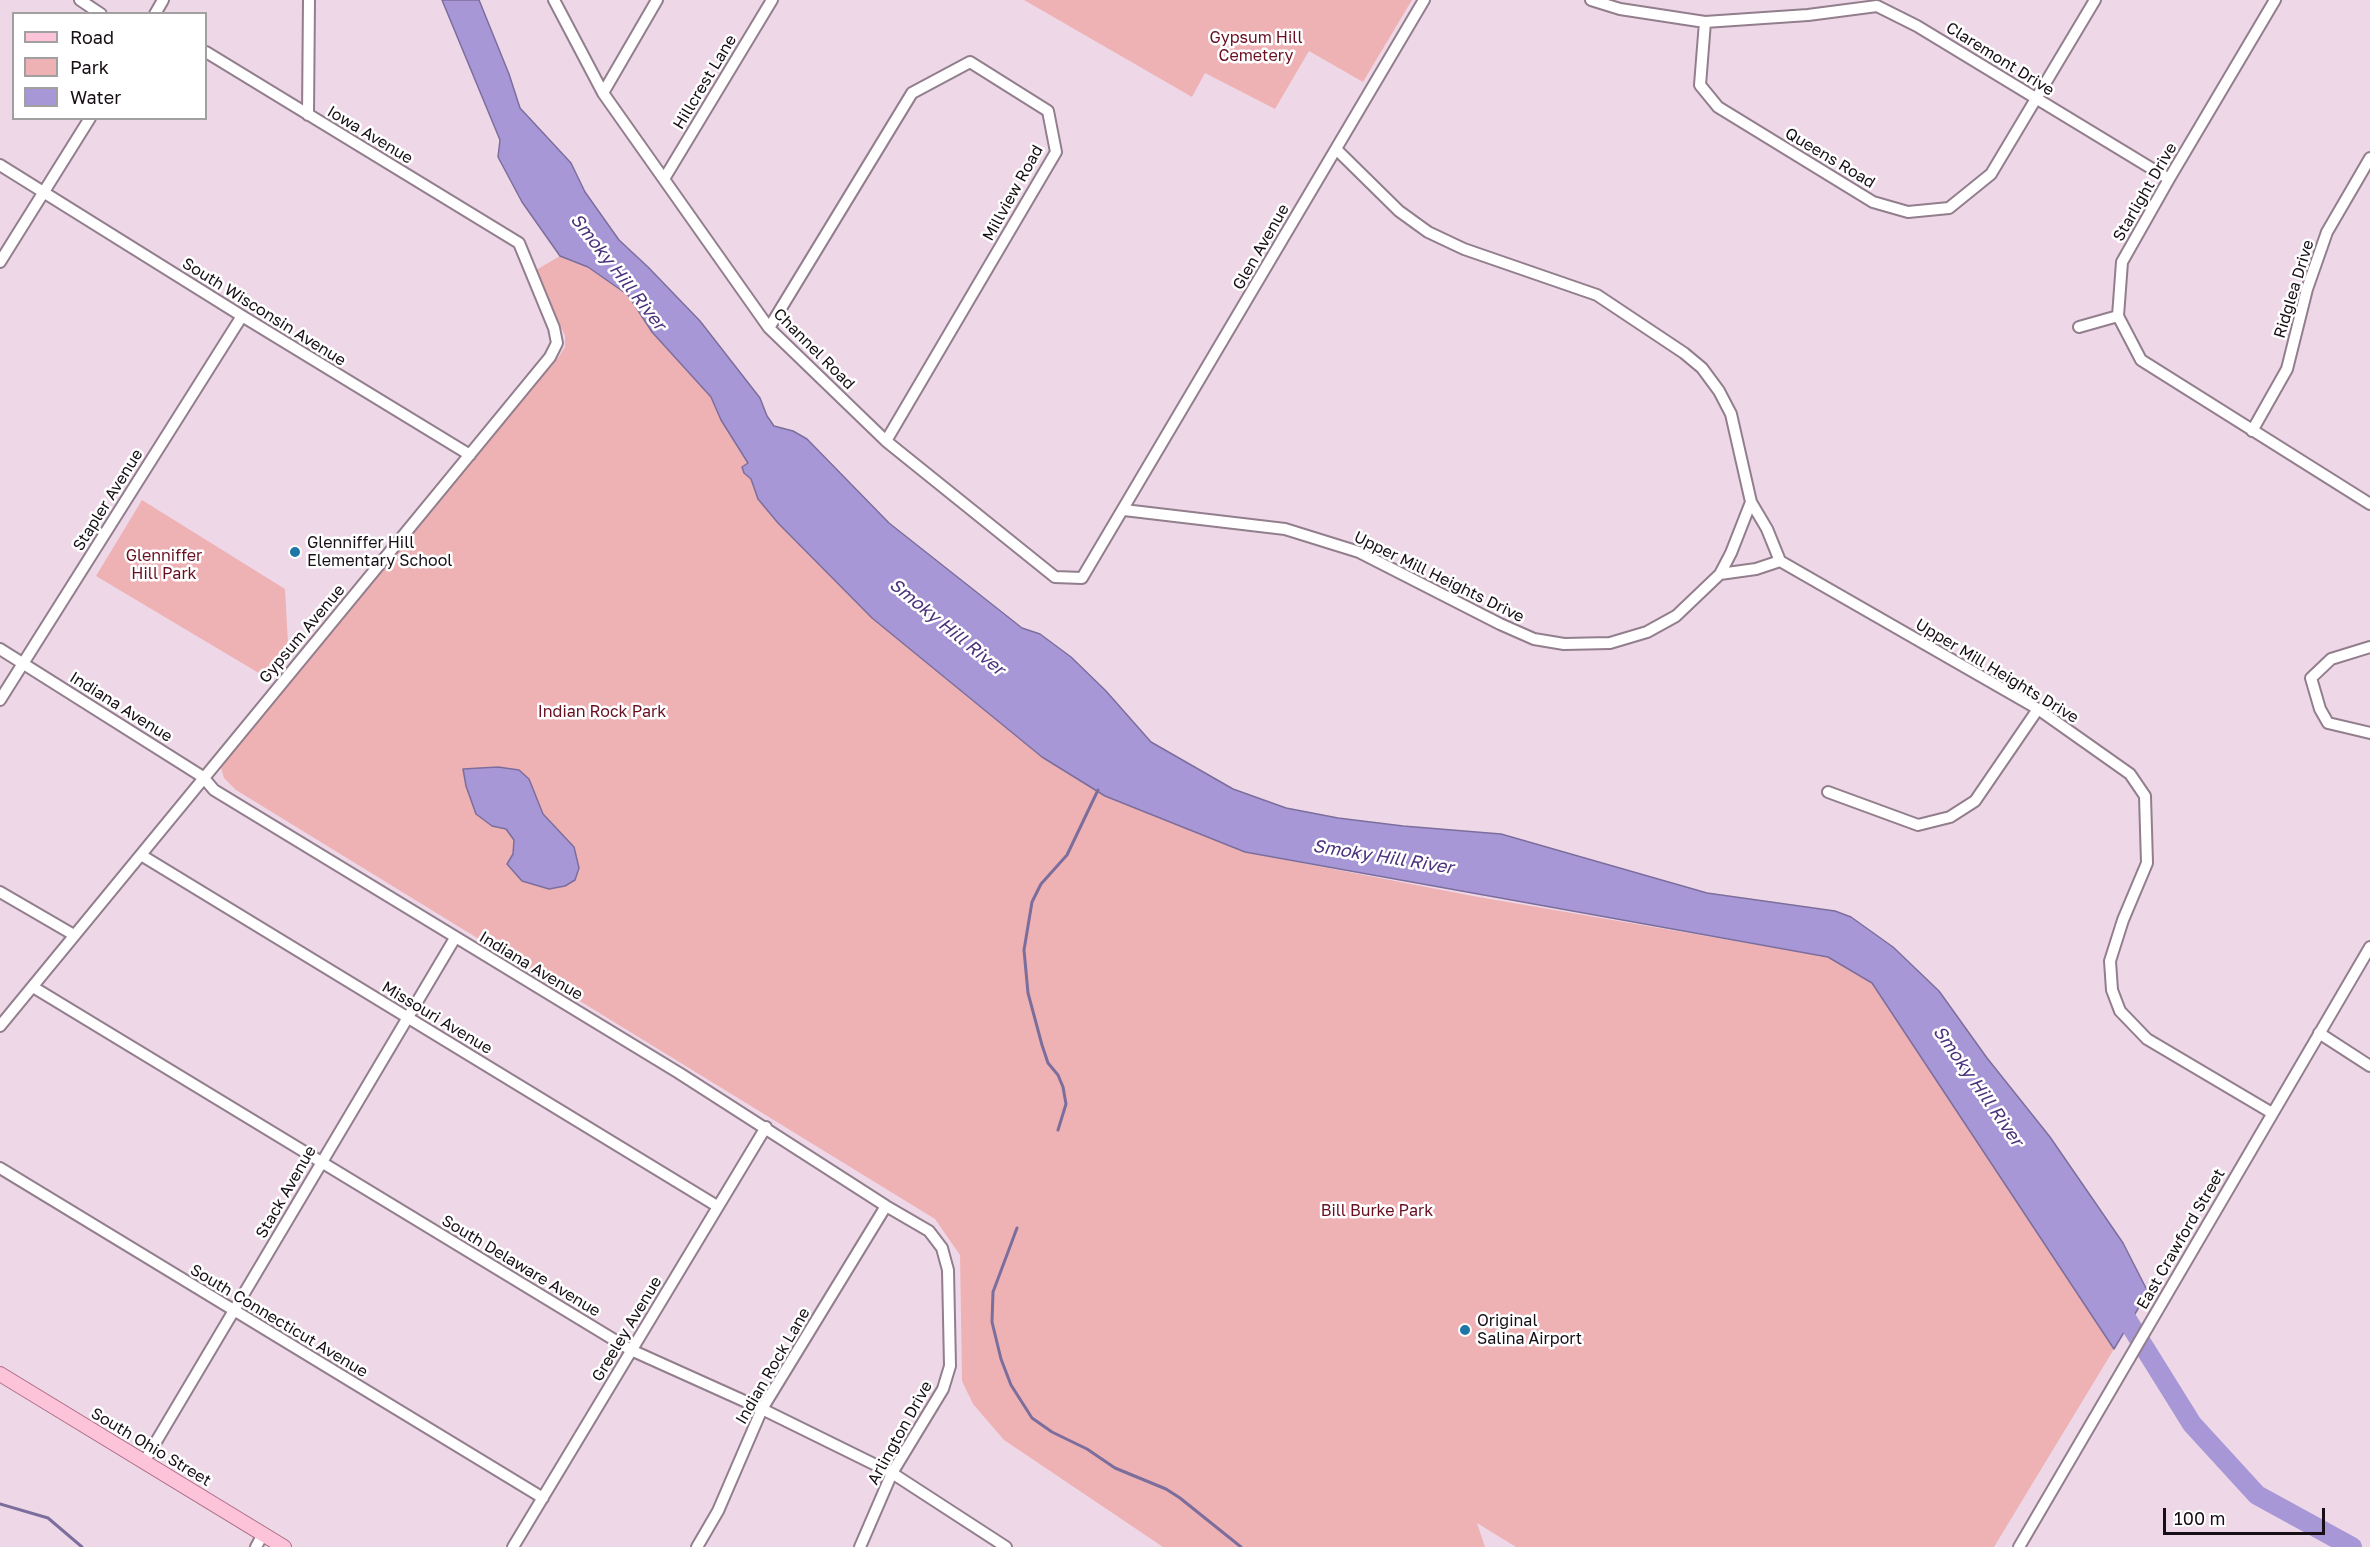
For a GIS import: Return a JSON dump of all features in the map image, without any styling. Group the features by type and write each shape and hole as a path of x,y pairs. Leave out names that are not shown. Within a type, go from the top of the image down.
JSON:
{"main road":[{"name":"South Ohio Street","path":"0,1374 284,1547"}],"street":[{"path":"80,0 98,12"},
{"path":"308,115 309,0"},
{"name":"Channel Road","path":"554,0 603,93 769,328 886,441 1055,577 1082,578 1125,510"},
{"path":"603,93 657,0"},
{"name":"Hillcrest Lane","path":"664,179 772,0"},
{"name":"Glen Avenue","path":"1125,510 1424,0"},
{"name":"Claremont Drive","path":"1590,0 1620,9 1705,22 1808,15 1877,6 1917,26 2169,179"},
{"name":"Queens Road","path":"1705,22 1700,85 1718,107 1873,202 1908,212 1949,208 1991,174 2095,0"},
{"name":"Starlight Drive","path":"2118,316 2122,262 2275,0"},
{"name":"Iowa Avenue","path":"207,53 519,243"},
{"name":"Millview Road","path":"769,328 912,93 970,62 1048,111 1056,152 886,441"},
{"path":"0,262 89,120"},
{"path":"1336,149 1399,211 1428,232 1464,249 1597,295 1684,353 1702,368 1719,391 1731,414 1751,502 1767,529 1780,561 1720,574"},
{"name":"Ridglea Drive","path":"2252,431 2287,369 2307,289 2327,232 2370,158"},
{"name":"South Wisconsin Avenue","path":"0,165 470,455"},
{"name":"Gypsum Avenue","path":"0,1026 550,357 556,343 554,328 519,243"},
{"name":"Stapler Avenue","path":"0,700 242,316"},
{"path":"2079,327 2118,316 2141,360 2370,504"},
{"name":"Upper Mill Heights Drive","path":"1125,510 1285,529 1359,552 1500,624 1534,639 1564,644 1610,643 1647,632 1676,616 1720,574 1751,502"},
{"name":"Upper Mill Heights Drive","path":"1780,561 2038,709 2130,774 2145,796 2147,863 2123,920 2110,961 2112,990 2120,1011 2147,1039 2272,1113"},
{"path":"2370,647 2331,659 2311,678 2319,709 2328,723 2370,733"},
{"name":"Indiana Avenue","path":"0,649 203,777 214,790 765,1127 886,1206 929,1231 942,1248 948,1270 950,1366"},
{"path":"1828,792 1918,825 1950,818 1975,801 2038,709"},
{"name":"Missouri Avenue","path":"141,855 717,1206"},
{"path":"0,892 74,935"},
{"name":"Stack Avenue","path":"144,1462 455,938"},
{"name":"East Crawford Street","path":"2019,1547 2100,1410 2190,1250 2370,947"},
{"name":"South Delaware Avenue","path":"33,987 632,1350 762,1409 892,1473 1006,1547"},
{"path":"2319,1033 2370,1066"},
{"name":"Greeley Avenue","path":"513,1547 765,1127"},
{"name":"South Connecticut Avenue","path":"0,1168 543,1498"},
{"name":"Indian Rock Lane","path":"697,1547 717,1511 762,1409 886,1206"},
{"name":"Arlington Drive","path":"860,1547 892,1473 942,1389 950,1366"},
{"path":"256,1547 263,1534"}],"green space":[{"name":"Gypsum Hill Cemetery","path":"1024,0 1412,0 1363,82 1309,51 1275,109 1205,73 1192,97"},
{"name":"Bill Burke Park","path":"560,256 588,267 628,295 652,332 711,397 721,420 748,463 742,467 744,473 751,479 758,499 778,523 872,618 1042,757 1105,796 1245,852 1473,896 1828,957 1872,983 2114,1349 1994,1547 1516,1547 1477,1523 1485,1547 1163,1547 1004,1440 973,1404 962,1381 960,1255 935,1219 236,790 224,778 220,764 565,347 565,336 536,270"},
{"name":"Glenniffer Hill Park","path":"142,500 285,589 288,643 262,675 96,576"}],"water":[{"path":"442,0 479,0 520,108 571,163 585,192 619,240 700,321 760,398 774,426 793,431 807,439 889,523 1022,628 1040,634 1071,657 1106,691 1151,742 1233,789 1286,808 1338,818 1403,826 1501,834 1707,893 1835,911 1851,917 1893,947 1939,991 1987,1058 2050,1137 2123,1243 2148,1292 2114,1349 1872,983 1828,957 1245,852 1105,796 1042,757 872,618 778,523 758,499 751,479 744,473 742,467 748,463 721,420 711,397 652,332 628,295 588,267 560,256 522,202 498,157 500,140"},
{"path":"498,767 519,770 529,779 543,814 574,847 579,868 575,880 565,886 549,889 522,881 507,864 513,854 514,840 506,829 492,826 476,814 466,786 463,769"}],"waterway":[{"path":"1058,1130 1066,1104 1063,1087 1058,1075 1048,1063 1042,1045 1028,993 1024,950 1032,902 1041,884 1067,855 1098,790"},
{"path":"1017,1228 993,1292 992,1322 1001,1359 1011,1385 1032,1418 1052,1432 1087,1449 1115,1468 1166,1489 1241,1547"},
{"name":"Smoky Hill River","path":"2116,1302 2192,1424 2257,1495 2352,1547"},
{"path":"0,1504 48,1518 82,1547"}],"place":[{"name":"Glenniffer Hill Elementary School","path":"295,552"},
{"name":"Original Salina Airport","path":"1465,1330"}],"park label":[{"name":"Indian Rock Park","path":"602,712"}]}
